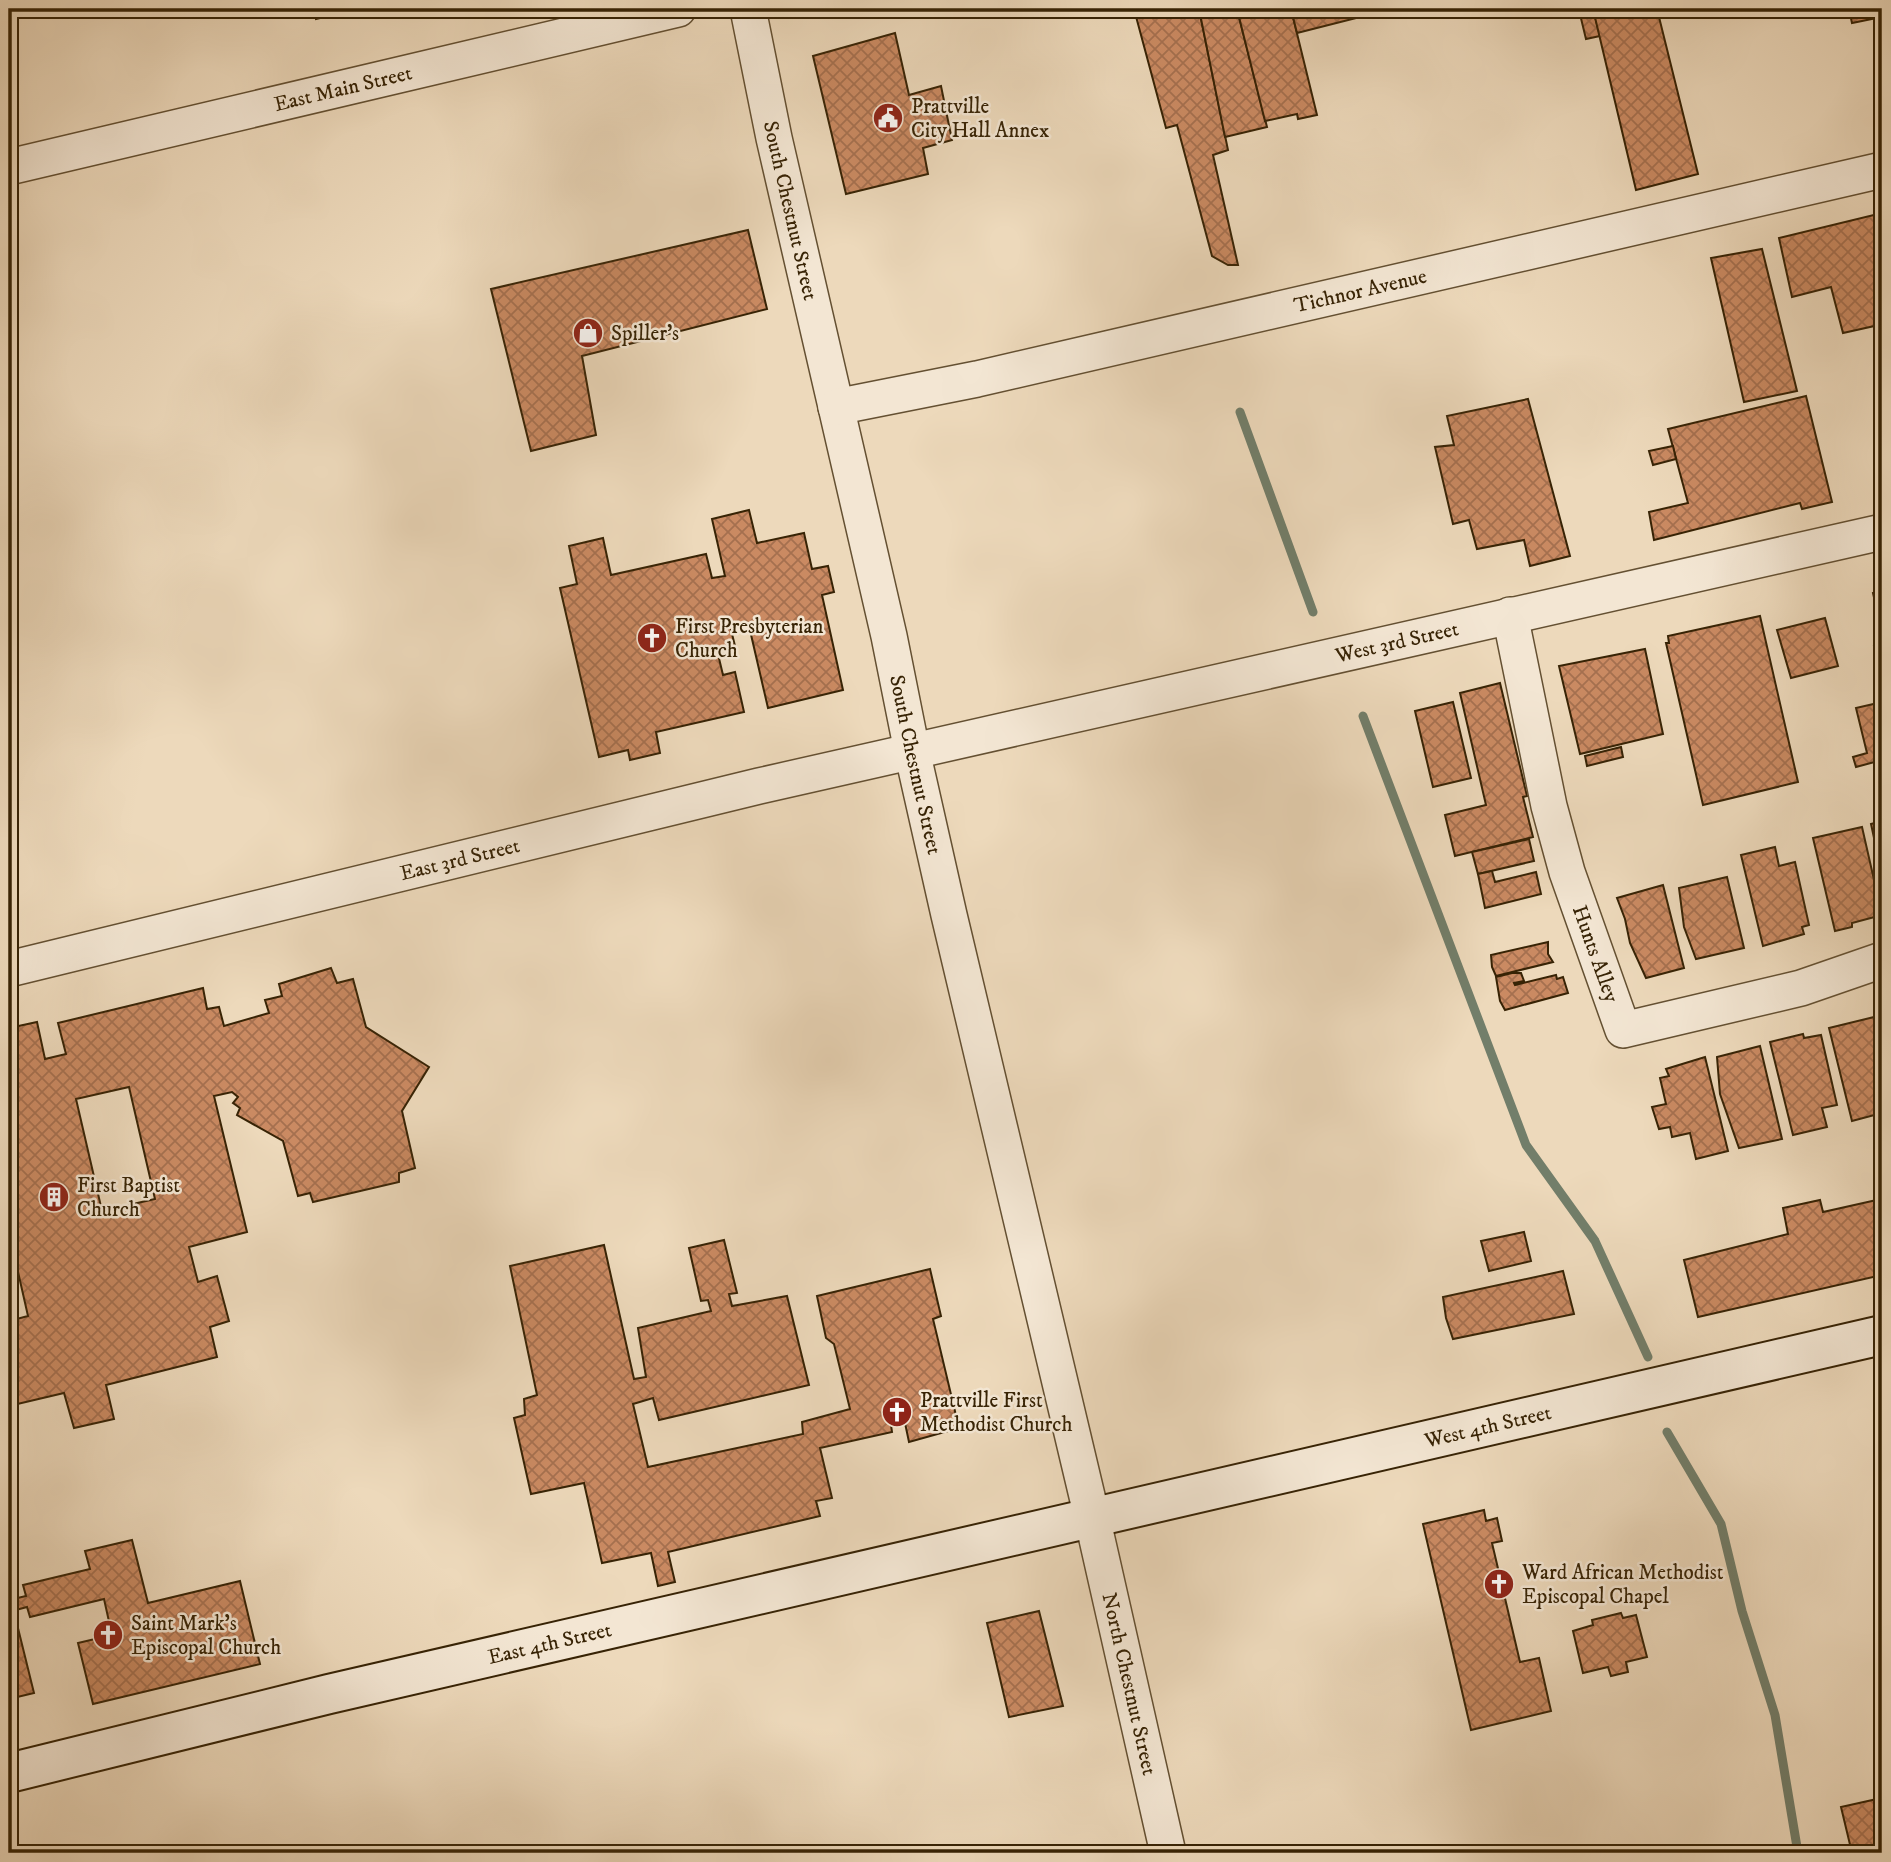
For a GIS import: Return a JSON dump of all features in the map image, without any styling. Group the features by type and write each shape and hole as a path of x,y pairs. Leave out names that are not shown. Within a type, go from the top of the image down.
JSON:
{"main road":[{"name":"West 4th Street","path":"1093,1517 1882,1335"},
{"name":"East 4th Street","path":"9,1773 239,1715 1093,1517"}],"street":[{"name":"East Main Street","path":"9,167 678,9"},
{"name":"South Chestnut Street","path":"748,9 774,138 889,636 967,994 1093,1517"},
{"name":"Tichnor Avenue","path":"836,407 977,379 1882,170"},
{"name":"West 3rd Street","path":"912,751 1882,531"},
{"name":"Hunts Alley","path":"1510,615 1549,806 1567,872 1623,1030 1801,988 1882,960"},
{"name":"East 3rd Street","path":"9,969 912,751"},
{"name":"North Chestnut Street","path":"1093,1517 1168,1853"}],"building":[{"path":"314,9 357,9 316,19"},
{"path":"1134,9 1199,9 1228,150 1213,155 1238,265 1228,265 1212,256 1177,125 1166,128"},
{"path":"1199,9 1237,9 1267,127 1225,137"},
{"path":"1237,9 1291,9 1317,115 1298,119 1297,114 1265,121"},
{"path":"1291,9 1380,9 1380,12 1297,33"},
{"path":"1563,9 1593,9 1600,36 1586,39 1579,10 1564,12"},
{"path":"1593,9 1657,9 1698,174 1636,190"},
{"path":"1849,9 1882,9 1882,17 1852,23"},
{"name":"Prattville City Hall Annex","path":"895,33 909,95 941,86 952,140 923,148 928,174 846,194 813,56"},
{"path":"1882,213 1882,338 1879,325 1843,333 1831,287 1792,297 1779,238"},
{"name":"Spiller's","path":"748,230 767,309 582,356 596,435 531,451 491,289"},
{"path":"1762,249 1797,391 1744,402 1711,258"},
{"path":"1806,396 1832,502 1802,509 1800,503 1654,540 1649,512 1688,503 1668,429"},
{"path":"1528,399 1570,556 1530,566 1524,540 1477,549 1469,520 1453,524 1435,447 1454,445 1447,416"},
{"path":"1673,446 1676,459 1653,465 1649,451"},
{"name":"First Presbyterian Church","path":"749,510 757,543 804,533 812,569 828,566 834,592 822,595 843,690 768,708 749,626 731,630 735,646 717,650 723,675 735,672 744,712 656,732 660,753 630,760 628,750 599,757 560,588 577,584 569,546 603,538 611,575 706,554 712,578 725,576 712,519"},
{"path":"1882,591 1882,633 1873,593"},
{"path":"1760,616 1798,782 1703,805 1666,643 1669,643 1668,636"},
{"path":"1825,618 1838,666 1791,678 1777,630"},
{"path":"1882,644 1882,687 1874,646"},
{"path":"1645,649 1663,734 1580,754 1559,666"},
{"path":"1500,683 1527,796 1523,797 1533,837 1455,856 1445,815 1486,805 1460,693"},
{"path":"1453,702 1471,778 1433,787 1415,711"},
{"path":"1882,702 1882,760 1856,767 1853,757 1867,753 1856,708"},
{"path":"1621,747 1623,757 1587,766 1585,756"},
{"path":"1882,821 1882,875 1871,824"},
{"path":"1862,827 1882,915 1835,931 1813,838"},
{"path":"1529,839 1534,861 1478,874 1472,852"},
{"path":"1775,847 1779,866 1795,862 1809,925 1802,927 1804,934 1763,946 1741,855"},
{"path":"1492,871 1495,882 1536,872 1541,894 1485,908 1478,874"},
{"path":"1727,877 1744,948 1696,959 1684,927 1679,888"},
{"path":"1663,885 1684,968 1646,978 1630,943 1617,898"},
{"path":"1548,942 1548,954 1553,962 1496,976 1491,955"},
{"name":"First Baptist Church","path":"331,968 337,983 353,979 366,1027 429,1067 402,1111 415,1168 399,1173 399,1182 313,1202 310,1193 298,1196 283,1141 237,1115 240,1108 233,1103 238,1097 232,1092 214,1096 247,1232 189,1247 198,1282 217,1276 229,1321 210,1327 217,1357 106,1385 114,1419 74,1428 64,1393 9,1406 9,1321 28,1316 9,1232 9,1028 37,1022 45,1059 66,1054 58,1023 203,988 207,1009 219,1007 224,1026 269,1013 265,1000 282,996 279,984","holes":["129,1087 155,1199 102,1211 76,1099"]},
{"path":"1521,973 1524,981 1514,983 1515,985 1556,975 1557,979 1563,977 1568,993 1505,1010 1500,1001 1496,977"},
{"path":"1874,1017 1882,1052 1882,1113 1852,1121 1829,1028"},
{"path":"1803,1034 1804,1038 1821,1035 1837,1105 1822,1108 1827,1127 1793,1135 1770,1042"},
{"path":"1760,1046 1782,1139 1739,1148 1720,1094 1717,1057"},
{"path":"1705,1057 1728,1151 1696,1159 1690,1133 1672,1137 1670,1127 1659,1129 1652,1107 1666,1104 1660,1078 1669,1076 1666,1069"},
{"path":"1881,1199 1882,1275 1698,1317 1684,1260 1788,1234 1783,1208 1820,1200 1823,1212"},
{"path":"1524,1232 1531,1261 1489,1271 1481,1241"},
{"name":"Prattville First Methodist Church","path":"724,1240 737,1293 729,1294 732,1306 787,1296 809,1385 659,1420 653,1398 633,1404 648,1467 803,1434 802,1422 850,1409 834,1344 826,1338 817,1296 930,1269 941,1316 933,1319 959,1428 909,1442 905,1423 891,1425 892,1432 820,1448 832,1498 816,1501 820,1516 668,1552 675,1582 658,1586 651,1553 602,1563 584,1483 531,1494 514,1418 525,1415 524,1399 537,1395 510,1266 604,1245 634,1379 646,1377 638,1328 711,1311 708,1300 701,1301 689,1248"},
{"path":"1563,1271 1574,1314 1453,1339 1443,1297"},
{"path":"1484,1510 1486,1521 1497,1518 1502,1541 1492,1543 1520,1662 1539,1658 1551,1711 1471,1730 1423,1524"},
{"path":"132,1540 148,1603 240,1581 260,1664 93,1704 78,1643 112,1635 104,1599 30,1617 27,1607 12,1611 34,1693 9,1699 9,1600 26,1596 23,1585 90,1569 85,1551"},
{"path":"1039,1611 1063,1706 1009,1717 987,1623"},
{"path":"1621,1613 1623,1618 1636,1615 1647,1657 1626,1662 1628,1672 1611,1676 1608,1667 1583,1673 1573,1631 1593,1625 1592,1620"},
{"path":"1877,1799 1882,1821 1882,1853 1852,1853 1841,1807"}],"waterway":[{"path":"1240,412 1313,612"},
{"path":"1363,716 1526,1145 1595,1241 1648,1357"},
{"path":"1667,1432 1721,1524 1742,1611 1775,1715 1798,1853"}],"place":[{"name":"Prattville City Hall Annex","path":"888,118"},
{"name":"Spiller's","path":"588,333"},
{"name":"First Presbyterian Church","path":"652,638"},
{"name":"First Baptist Church","path":"54,1197"},
{"name":"Prattville First Methodist Church","path":"897,1412"},
{"name":"Ward African Methodist Episcopal Chapel","path":"1499,1584"},
{"name":"Saint Mark's Episcopal Church","path":"108,1635"}]}
